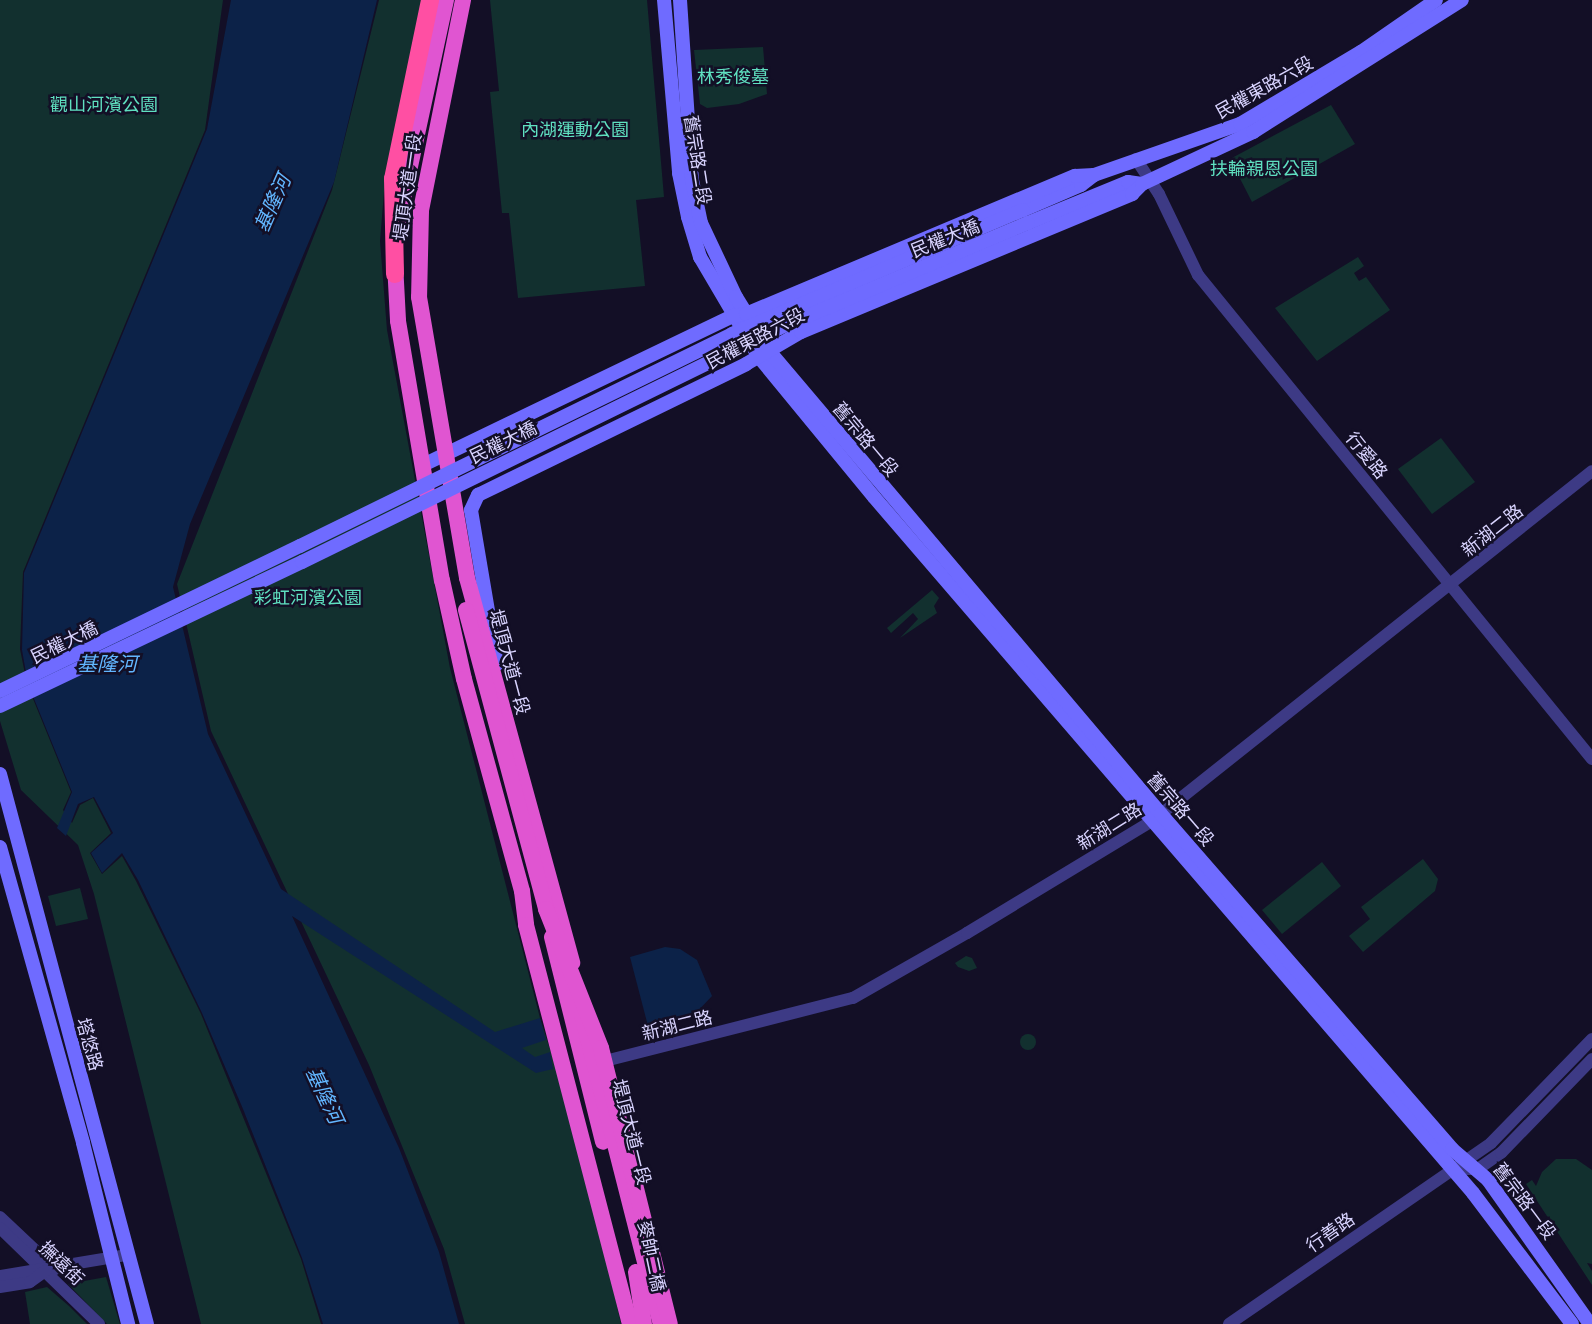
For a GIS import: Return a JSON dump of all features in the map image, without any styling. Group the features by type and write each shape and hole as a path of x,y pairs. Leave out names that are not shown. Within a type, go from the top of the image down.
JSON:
{"highway":[{"path":"395,274 393,179 430,0"},
{"name":"堤頂大道一段","path":"446,0 406,181 395,274 398,321 436,542 464,679 522,891 526,925 632,1324"},
{"name":"堤頂大道一段","path":"463,0 434,132 417,254 426,352 467,578 533,826 568,939 580,1009 661,1324"},
{"path":"436,542 463,611 546,909 601,1048 670,1324"},
{"path":"467,578 463,611 538,908 594,1052 661,1324"},
{"path":"533,826 533,847 585,1094"},
{"path":"522,891 585,1094"},
{"name":"麥帥二橋","path":"585,1094 620,1236 632,1324"},
{"name":"麥帥二橋","path":"585,1094 629,1237 644,1324"}],"main road":[{"name":"舊宗路二段","path":"664,0 679,173 700,257 739,315"},
{"name":"舊宗路二段","path":"680,0 692,180 701,223 739,315"},
{"name":"民權東路六段","path":"1025,216 1081,185 1094,175 1136,159 1186,145 1240,124 1351,58 1436,0"},
{"name":"民權東路六段","path":"495,681 497,662 471,510 478,495 765,355 801,332 1132,194 1146,182 1254,132 1462,0"},
{"name":"民權東路六段","path":"423,465 739,315 1024,196 1076,176 1094,175"},
{"name":"民權東路六段","path":"1025,216 1128,182 1146,182"},
{"name":"民權大橋","path":"0,691 732,334 1025,216"},
{"name":"民權大橋","path":"0,706 70,675 779,328 1025,216"},
{"name":"舊宗路一段","path":"739,315 765,355 1512,1240 1572,1324"},
{"name":"塔悠路","path":"0,774 147,1324"},
{"name":"舊宗路一段","path":"1157,818 1452,1149 1473,1165 1531,1236 1590,1324"},
{"name":"塔悠路","path":"0,847 83,1143 128,1324"}],"street":[{"name":"行愛路","path":"1136,159 1146,182 1198,275 1592,759"},
{"name":"新湖二路","path":"605,1062 853,998 1157,818 1592,471"},
{"name":"行善路","path":"1473,1165 1592,1039"},
{"name":"行善路","path":"1229,1324 1451,1169 1473,1165 1501,1153 1592,1059"},
{"name":"撫遠街","path":"0,1217 99,1324"},
{"name":"撫遠街","path":"0,1228 50,1270"},
{"path":"0,1276 50,1270 128,1255"},
{"path":"0,1287 30,1281 50,1270"}],"green space":[{"name":"觀山河濱公園","path":"0,0 223,0 205,130 23,572 20,649 27,684 71,792 63,810 72,823 80,805 93,798 111,833 90,853 102,874 122,856 136,881 201,1014 301,1259 321,1324 201,1324 94,894 78,845 21,790 0,721"},
{"name":"彩虹河濱公園","path":"379,0 426,0 384,192 380,241 387,330 450,668 540,1018 579,1140 621,1324 465,1324 444,1249 369,1065 211,731 177,584 332,190"},
{"name":"內湖運動公園","path":"490,0 647,0 664,197 636,200 645,286 518,298 509,213 502,213 490,92 499,91"},
{"name":"林秀俊墓","path":"763,47 767,94 739,104 707,108 700,104 694,50"},
{"name":"扶輪親恩公園","path":"1331,105 1355,144 1252,202 1230,159"},
{"path":"1358,257 1364,266 1354,273 1359,281 1366,277 1390,310 1317,361 1275,308"},
{"path":"1441,438 1475,482 1432,514 1398,469"},
{"path":"932,590 939,598 934,606 937,613 900,638 918,619 913,613 891,633 887,628"},
{"path":"1423,859 1438,879 1435,891 1363,952 1349,936 1370,919 1361,907"},
{"path":"1322,862 1341,886 1282,934 1262,910"},
{"path":"80,888 88,919 56,926 48,896"},
{"path":"966,956 972,958 977,968 969,971 958,967 955,963"},
{"path":"1025,1034 1031,1034 1036,1042 1034,1048 1025,1050 1020,1045 1020,1039"},
{"path":"1556,1159 1576,1159 1592,1170 1592,1264 1587,1263 1592,1271 1592,1285 1526,1184 1532,1180 1536,1186 1542,1172"},
{"path":"106,1277 120,1324 107,1324 68,1284"},
{"path":"47,1287 87,1324 30,1324 25,1292"}],"water":[{"name":"基隆河","path":"231,0 377,0 334,182 190,524 173,587 208,734 281,889 495,1032 540,1018 546,1040 522,1048 535,1057 550,1052 553,1069 536,1073 292,916 399,1148 439,1252 459,1324 323,1324 302,1258 243,1109 202,1013 138,880 122,853 102,873 91,853 113,833 94,797 78,804 66,836 57,828 72,792 28,684 22,650 24,573 207,129"},
{"path":"665,947 680,949 697,960 712,996 694,1015 648,1026 630,957"}]}
